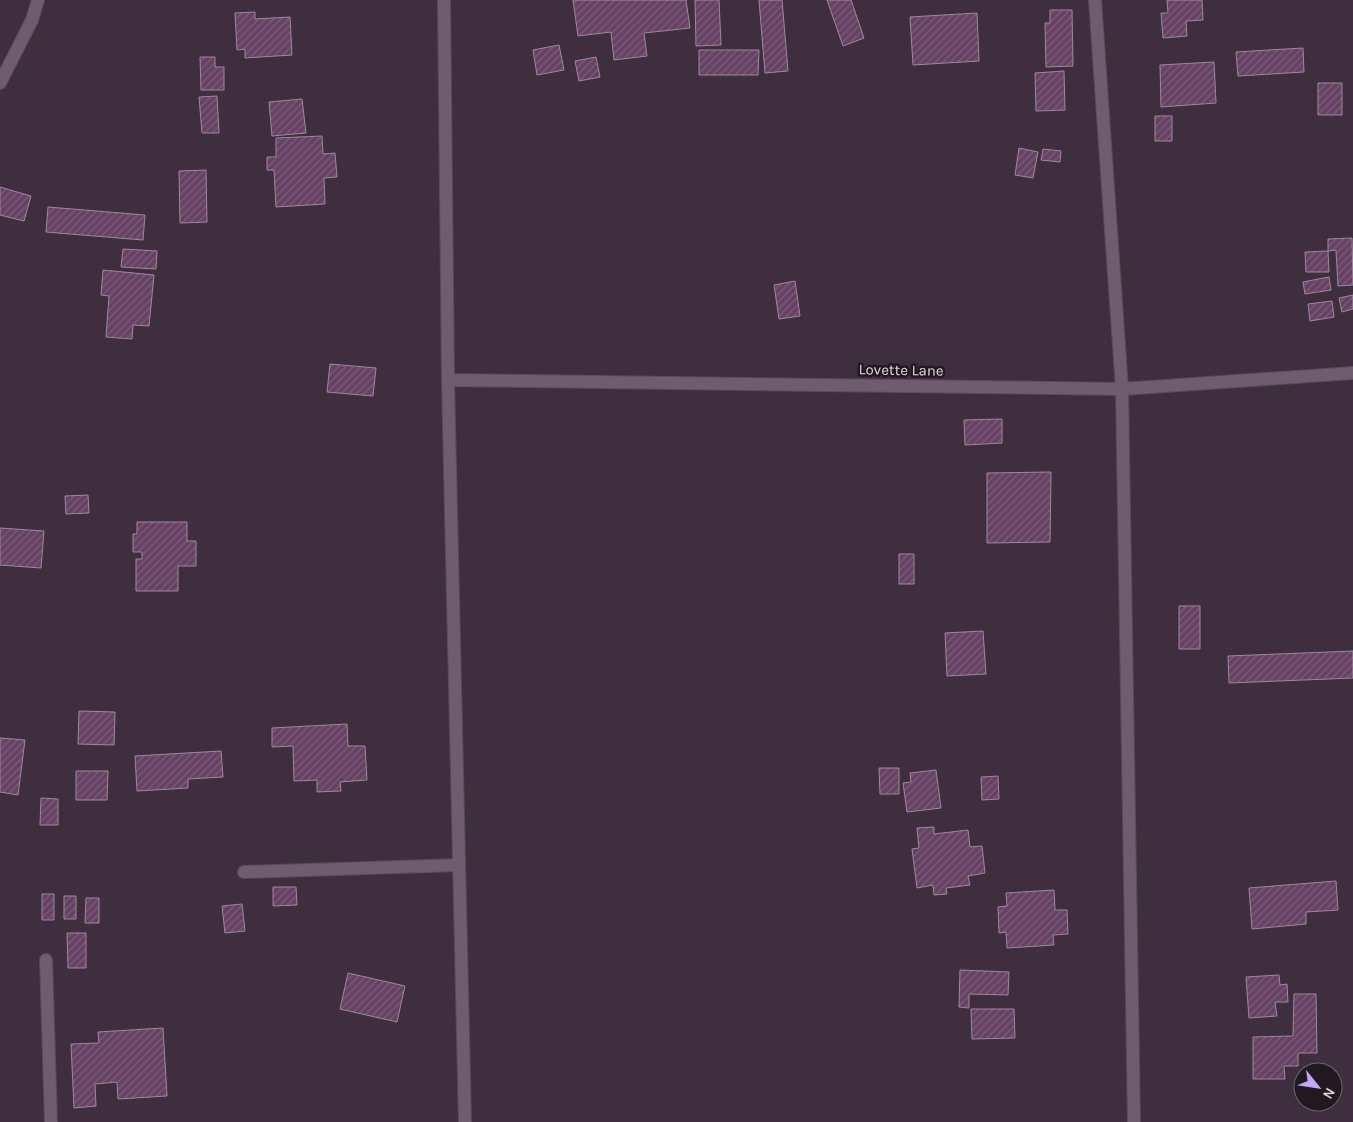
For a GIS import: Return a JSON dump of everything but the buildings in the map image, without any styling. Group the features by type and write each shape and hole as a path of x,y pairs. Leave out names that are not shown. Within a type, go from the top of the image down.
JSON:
{"street":[{"path":"0,83 32,20 38,0"},
{"path":"444,0 448,380 465,1122"},
{"path":"1095,0 1122,389 1134,1122"},
{"name":"Lovette Lane","path":"448,380 1122,389 1353,373"},
{"path":"244,872 459,865"},
{"path":"46,960 51,1122"}]}
